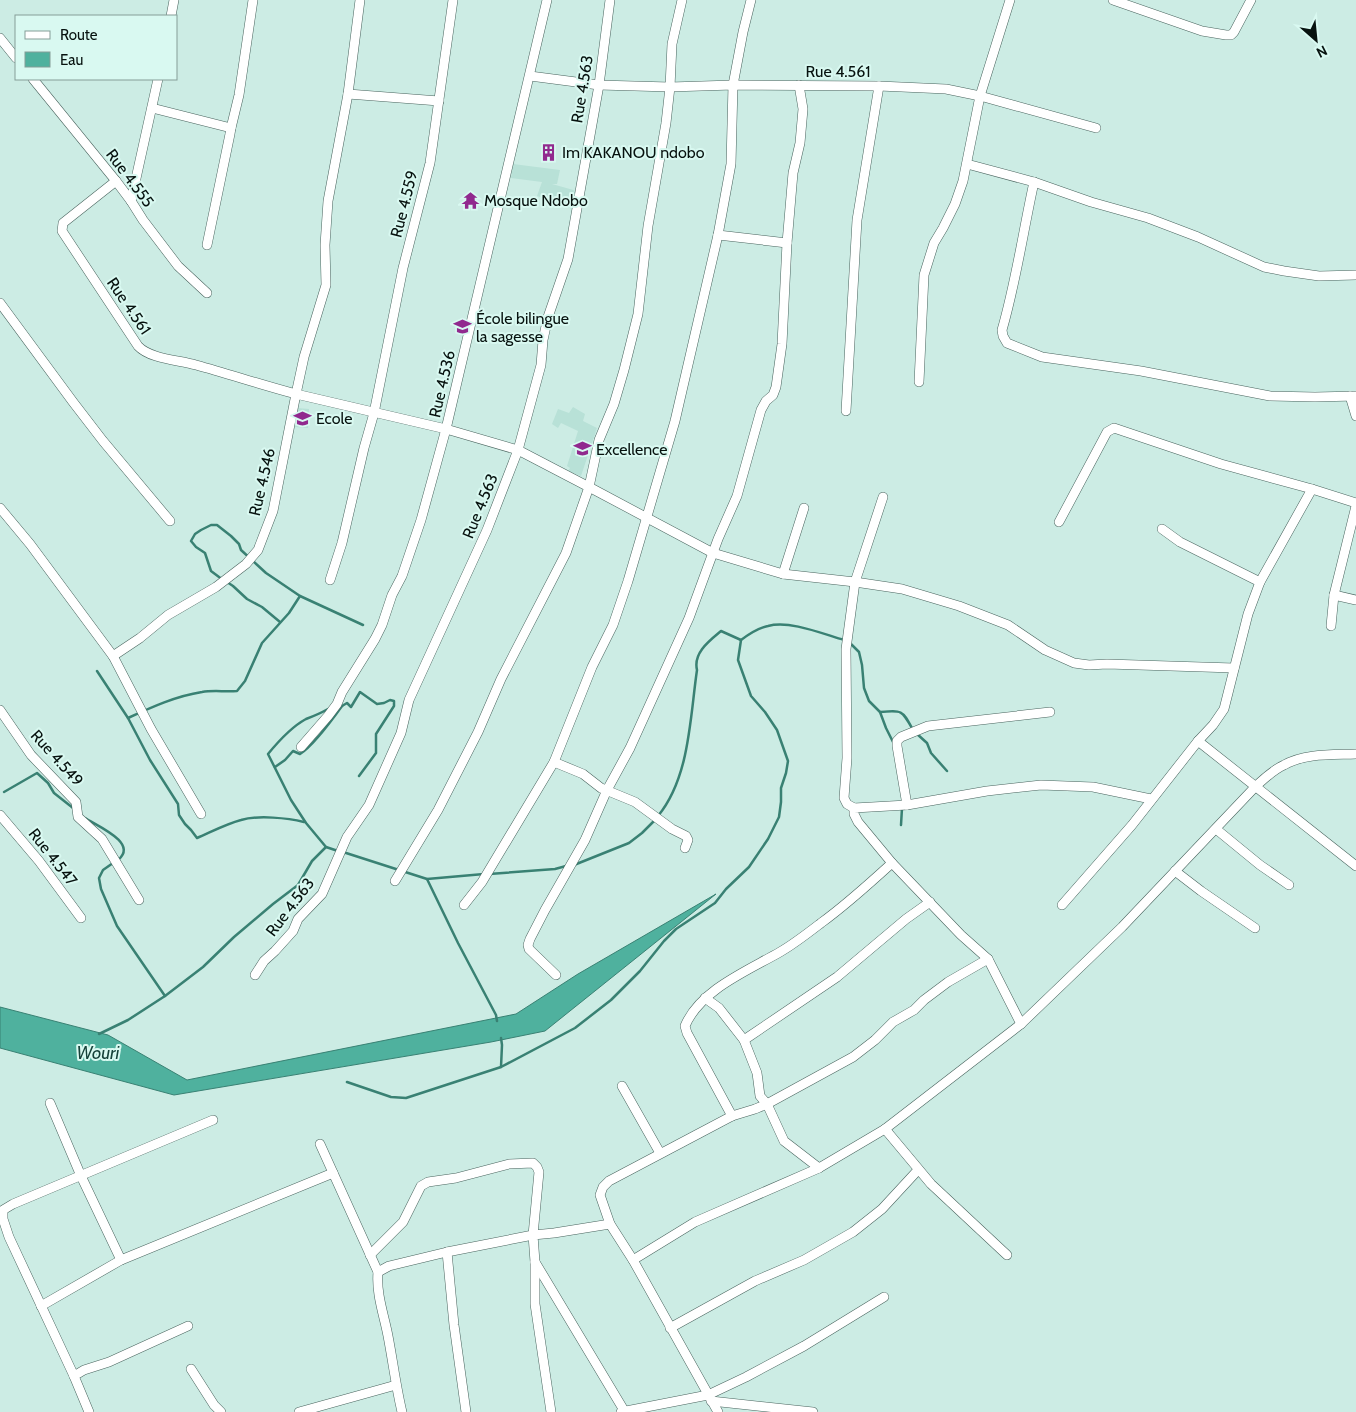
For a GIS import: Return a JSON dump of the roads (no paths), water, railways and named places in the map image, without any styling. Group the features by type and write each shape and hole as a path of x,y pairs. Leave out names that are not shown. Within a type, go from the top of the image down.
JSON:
{"street":[{"path":"171,15 174,0"},
{"path":"206,245 230,128 239,95 254,0"},
{"name":"Rue 4.546","path":"113,656 140,638 168,615 216,587 246,564 258,550 273,511 304,357 326,285 325,245 328,201 348,94 360,0"},
{"name":"Rue 4.559","path":"330,580 342,543 374,413 403,268 430,163 453,0"},
{"name":"Rue 4.536","path":"301,747 337,704 342,692 375,639 392,595 402,576 421,520 446,429 547,0"},
{"name":"Rue 4.563","path":"255,975 264,961 293,931 298,919 322,894 347,837 369,805 400,733 410,700 487,530 518,450 541,365 543,340 548,317 568,259 599,85 610,0"},
{"path":"395,881 438,810 478,732 501,679 566,553 589,487 599,440 614,404 638,314 648,226 666,123 672,44 682,0"},
{"path":"464,905 482,882 554,762 592,667 613,625 628,581 675,421 718,235 731,164 733,85 751,0"},
{"path":"919,382 924,275 934,243 955,204 963,181 980,96 1010,0"},
{"path":"1113,0 1202,30 1231,35 1251,0"},
{"path":"0,38 15,57"},
{"name":"Rue 4.561","path":"530,76 599,85 670,87 733,85 879,86 857,220 846,412"},
{"name":"Rue 4.555","path":"34,80 116,181 142,220 178,266 207,294"},
{"path":"131,201 158,80"},
{"path":"556,975 529,949 528,944 544,910 585,840 607,790 630,748 659,686 689,618 718,539 737,496 761,410 766,401 773,395 776,387 782,344 787,243 803,110 799,85"},
{"path":"879,86 946,89 980,96 1096,128"},
{"path":"348,94 439,101"},
{"path":"152,108 230,128"},
{"path":"967,164 1034,182 1091,202 1148,218 1198,237 1264,267 1320,276 1356,275"},
{"name":"Rue 4.561","path":"116,181 63,223 62,231 138,346 142,350 166,358 296,394"},
{"path":"1034,182 1012,295 1002,330 1003,336 1008,343 1042,357 1142,371 1270,396 1353,396 1356,416"},
{"path":"718,235 787,243"},
{"path":"0,303 97,433 170,520"},
{"path":"296,394 446,429 518,450 713,554 783,574 902,589 959,606 1008,625 1045,650 1074,663 1089,665 1234,668"},
{"path":"1059,522 1107,432 1114,428 1221,464 1312,489 1356,504 1334,594 1331,626"},
{"path":"1062,905 1132,825 1224,709 1248,614 1260,582 1312,489"},
{"path":"883,497 855,582 846,649 847,758 844,798 847,804 854,808 907,805 987,791 1041,785 1093,787 1151,799"},
{"path":"0,508 30,544 113,656 151,729 200,814"},
{"path":"783,574 804,508"},
{"path":"1162,529 1180,542 1260,582"},
{"path":"1334,594 1356,600"},
{"name":"Rue 4.549","path":"0,710 31,755 76,802 81,820 102,839 140,900"},
{"path":"907,805 897,746 897,741 902,737 928,726 1050,712"},
{"path":"1198,740 1356,866"},
{"path":"633,1260 695,1222 819,1168 885,1129 1022,1024 1122,927 1256,786 1274,771 1286,764 1316,755 1356,754"},
{"path":"554,762 583,774 601,788 635,802 686,836 688,840 685,848"},
{"path":"854,808 854,814 858,822 892,863 961,935 988,959 1022,1024"},
{"name":"Rue 4.547","path":"0,815 39,861 81,918"},
{"path":"1216,829 1260,865 1289,885"},
{"path":"732,1116 685,1026 688,1019 705,998 747,969 781,951 821,924 856,896 892,863"},
{"path":"1175,871 1213,900 1255,928"},
{"path":"744,1040 837,977 906,919 930,902"},
{"path":"718,1412 633,1260 610,1224 600,1195 603,1188 609,1180 660,1153 732,1116 767,1104 853,1057 875,1040 893,1022 914,1010 948,982 988,959"},
{"path":"705,998 719,1008 744,1040 757,1073 760,1096 767,1104 784,1141 819,1168"},
{"path":"622,1086 660,1153"},
{"path":"50,1103 81,1176 121,1260"},
{"path":"89,1412 9,1237 3,1219 3,1210 213,1120"},
{"path":"885,1129 931,1184 1007,1255"},
{"path":"320,1144 378,1272 376,1284 389,1338 402,1412"},
{"path":"370,1255 403,1222 421,1186 428,1182 456,1178 509,1164 532,1163 537,1167 539,1172 533,1235 535,1304 551,1412"},
{"path":"670,1328 755,1281 804,1260 853,1232 882,1209 918,1170"},
{"path":"42,1306 121,1260 333,1173"},
{"path":"378,1272 389,1266 447,1252 533,1235 610,1224"},
{"path":"447,1252 454,1325 466,1412"},
{"path":"535,1262 624,1412 709,1398 814,1412"},
{"path":"709,1398 804,1346 884,1297"},
{"path":"74,1376 188,1326"},
{"path":"191,1369 214,1405 221,1412"},
{"path":"299,1412 396,1385"}],"water":[{"name":"Wouri","path":"716,894 545,1031 491,1042 174,1095 0,1048 0,1007 108,1035 187,1080 516,1014 578,974"}],"waterway":[{"path":"223,580 211,571 205,553 191,541 195,534 211,525 217,525 231,536 239,544 241,550 266,573 300,596 363,625"},
{"path":"227,582 247,599 262,607 280,622"},
{"path":"128,718 183,696 210,691 237,691 245,681 262,643 289,613 300,596"},
{"path":"347,1082 391,1097 406,1098 501,1067 575,1028 611,1000 640,971 676,929 715,903 726,889 749,867 768,839 779,817 781,788 788,761 777,730 751,696 738,660 741,640 761,628 777,625 806,628 844,640"},
{"path":"658,816 669,800 683,765 690,727 697,658 707,643 721,631 741,640"},
{"path":"849,642 859,652 864,688 869,701 880,712 894,744"},
{"path":"97,671 128,718 150,760 178,804 179,815 197,838 248,818 290,819 304,822"},
{"path":"340,705 342,706 347,703 351,707 360,692 377,704 390,700 394,701 394,706 376,734 376,753 359,776"},
{"path":"275,767 293,751 300,754 311,745 342,706"},
{"path":"328,709 296,726 268,754 291,800 306,823 326,847 338,851"},
{"path":"880,712 893,711 901,713 913,730"},
{"path":"917,734 927,743 931,753 947,771"},
{"path":"4,792 37,773 48,783 54,793 73,808"},
{"path":"901,825 902,808"},
{"path":"85,818 106,830 120,841 123,847 123,854 118,860"},
{"path":"574,865 629,843 655,820"},
{"path":"99,1034 128,1020 165,996 203,967 234,937 298,885 312,861 326,847"},
{"path":"343,852 427,879 484,874"},
{"path":"113,863 103,870 99,878 101,889 117,926 165,996"},
{"path":"489,874 555,869 566,866"},
{"path":"427,879 496,1015 497,1021"},
{"path":"501,1038 501,1067"}],"place":[{"name":"Im KAKANOU ndobo","path":"548,152"},
{"name":"Mosque Ndobo","path":"470,200"},
{"name":"École bilingue la sagesse","path":"462,327"},
{"name":"Ecole","path":"302,418"},
{"name":"Excellence","path":"582,449"}]}
